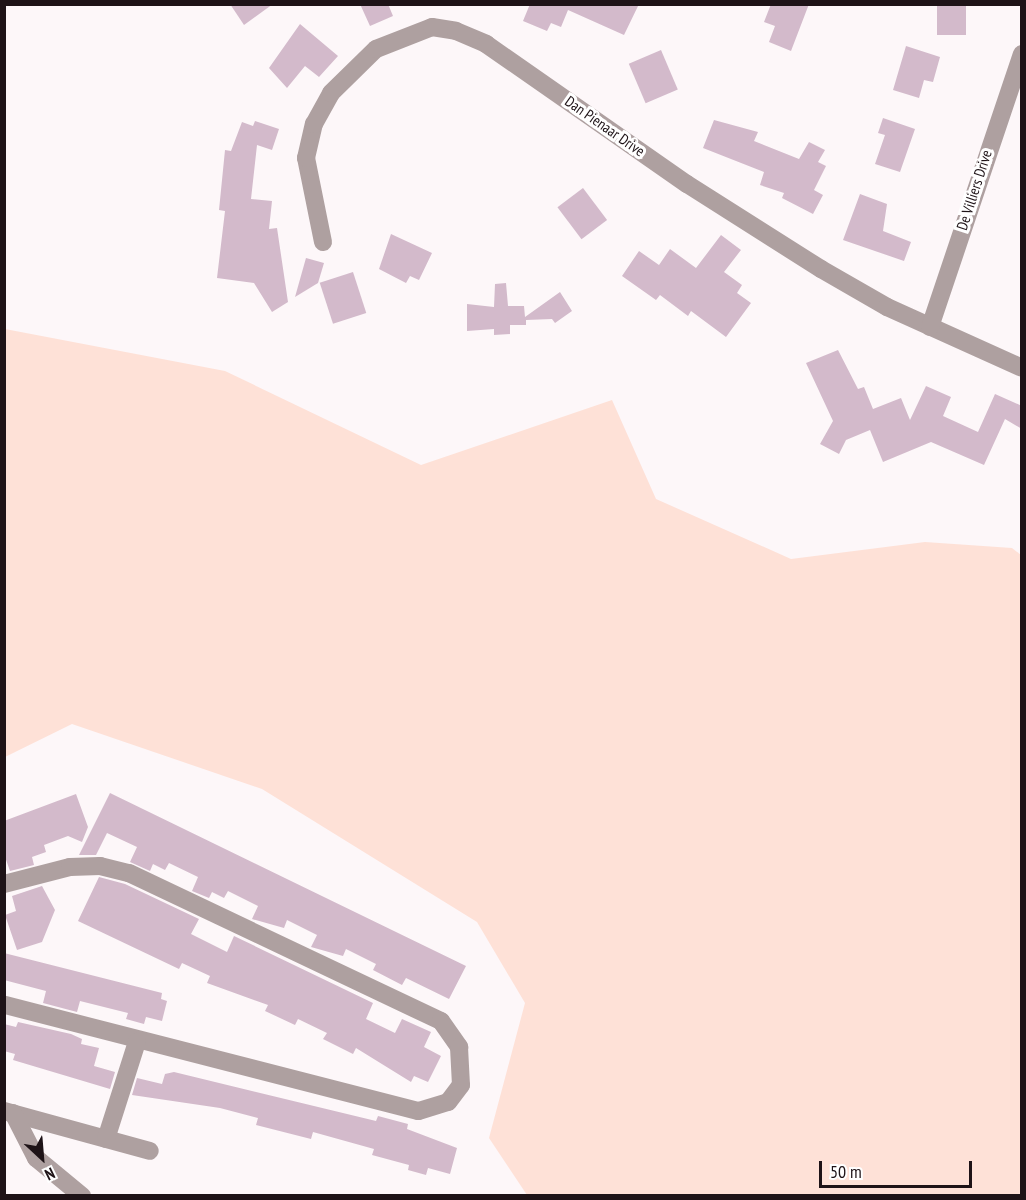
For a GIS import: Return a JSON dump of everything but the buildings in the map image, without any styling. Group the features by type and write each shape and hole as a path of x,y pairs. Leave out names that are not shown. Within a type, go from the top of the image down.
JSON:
{"street":[{"name":"Dan Pienaar Drive","path":"322,242 306,158 314,124 350,70 376,49 432,27 486,44 792,251 930,327 1022,368"},
{"name":"De Villiers Drive","path":"930,327 1022,54"},
{"path":"4,884 70,867 129,873 441,1021 459,1047 461,1085 448,1102 418,1111 137,1042 4,1005"},
{"path":"106,1139 137,1042"},
{"path":"8,1112 150,1151"},
{"path":"8,1112 36,1158 81,1196"}],"shaded area":[{"path":"5,329 225,371 421,465 612,400 656,499 791,559 925,542 1012,548 1021,555 1021,1195 527,1195 489,1138 525,1003 477,922 262,789 72,724 5,757"}]}
